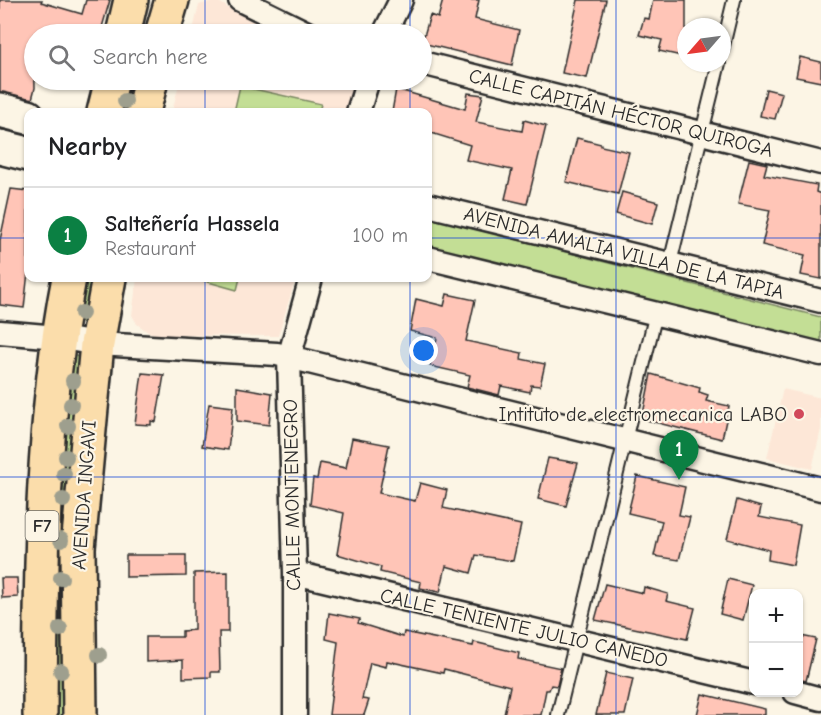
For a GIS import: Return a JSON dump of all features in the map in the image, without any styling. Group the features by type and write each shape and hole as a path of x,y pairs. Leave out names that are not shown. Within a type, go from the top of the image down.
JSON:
{"highway":[{"path":"125,24 131,0"},
{"path":"165,24 172,0"},
{"path":"105,108 110,90"},
{"path":"144,108 148,90"},
{"name":"AVENIDA INGAVI","path":"40,715 41,544 46,441 57,337 68,282"},
{"name":"AVENIDA INGAVI","path":"80,715 78,548 97,344 108,282"}],"main road":[{"path":"0,110 24,116"},
{"path":"0,147 24,153"}],"street":[{"path":"240,0 289,24"},
{"path":"389,24 401,0"},
{"name":"CALLE CAPITÁN HÉCTOR QUIROGA","path":"432,66 821,163"},
{"path":"359,108 365,90"},
{"name":"AVENIDA AMALIA VILLA DE LA TAPIA","path":"432,206 821,301"},
{"path":"432,259 821,354"},
{"name":"CALLE MONTENEGRO","path":"295,715 295,573 289,358 310,282"},
{"path":"0,332 57,337 97,344 277,354 821,489"},
{"name":"CALLE TENIENTE JULIO CANEDO","path":"295,573 749,682"},
{"path":"803,695 821,699"}],"lane":[{"path":"730,18 734,0"},
{"path":"670,263 717,72"},
{"path":"558,715 656,313"}],"shaded area":[{"path":"216,0 263,24 194,24 199,5"},
{"path":"178,90 352,90 346,108 173,108"},
{"path":"136,282 295,282 278,336 158,335 148,332 137,324 132,315"},
{"name":"Intituto de electromecanica LABO","path":"783,389 821,398 821,429 812,469 767,458"}],"green space":[{"path":"239,90 258,90 321,104 320,108 235,108"},
{"path":"432,218 821,317 821,346 432,253"},
{"path":"81,282 95,282 87,323 73,321"},
{"path":"208,282 239,282 237,290"},
{"path":"74,355 80,358 68,715 53,715 54,531 69,359"}],"building":[{"path":"0,0 42,0 41,2 82,14 86,0 110,0 103,24 24,24 24,90 34,90 32,99 0,92"},
{"path":"443,0 479,0 475,19 519,30 512,65 432,45 432,24 427,24 430,15 438,18"},
{"path":"578,0 606,0 587,78 562,73"},
{"path":"653,0 686,0 686,18 677,18 677,55 659,51 662,40 639,35 644,18 649,19"},
{"path":"800,57 821,62 821,82 796,77"},
{"path":"766,89 782,93 775,119 760,116"},
{"path":"396,90 465,109 468,93 483,95 476,122 522,131 524,120 546,126 527,204 505,199 512,170 466,160 470,145 432,133 432,108 393,108"},
{"path":"577,138 629,152 618,194 566,182"},
{"path":"749,160 767,164 764,175 817,185 816,192 821,194 821,279 801,275 805,255 762,245 770,210 738,204"},
{"path":"11,189 24,191 24,282 27,282 24,308 0,305 0,240"},
{"path":"622,192 658,202 652,224 616,214"},
{"path":"447,294 475,300 466,341 522,353 521,359 545,364 540,386 531,385 530,392 501,386 499,395 467,387 470,375 430,366 437,338 410,331 416,299 444,306"},
{"path":"142,373 164,375 156,422 151,421 151,425 135,424"},
{"path":"651,374 700,388 699,392 708,395 706,401 729,406 722,439 642,419"},
{"path":"237,387 272,393 269,425 237,421"},
{"path":"209,404 233,407 228,450 202,446"},
{"path":"352,438 389,445 379,493 415,501 420,483 447,490 443,508 521,525 513,561 476,555 471,573 446,566 440,592 420,588 421,582 380,572 381,567 337,554 344,513 310,505 313,478 317,479 320,463 346,468"},
{"path":"548,458 578,463 566,506 538,499"},
{"path":"637,476 685,487 679,515 690,517 679,560 654,556 662,521 628,513"},
{"path":"737,500 761,507 759,517 800,525 793,565 768,560 769,550 727,539"},
{"path":"126,555 186,555 186,576 126,577"},
{"path":"228,572 228,632 219,632 220,672 211,672 211,677 183,678 183,660 146,662 146,637 182,637 182,631 194,630 194,573"},
{"path":"1,578 17,578 18,597 2,598"},
{"path":"728,579 752,585 749,589 743,620 720,614"},
{"path":"605,584 643,593 644,587 668,594 666,601 695,608 687,639 595,620"},
{"path":"329,613 360,619 358,623 403,637 404,632 473,646 474,642 519,653 518,659 561,668 557,686 551,685 549,690 546,690 541,715 504,715 510,686 444,669 443,673 387,661 386,667 370,663 362,699 369,700 364,715 329,715 338,642 326,639"},
{"path":"803,636 816,639 806,681 803,680"},
{"path":"606,673 633,679 625,715 596,715"},
{"path":"702,694 765,709 765,715 697,715"}],"place":[{"name":"Intituto de electromecanica LABO","path":"799,414"},
{"name":"Salteñería Hassela","path":"679,480"}]}
